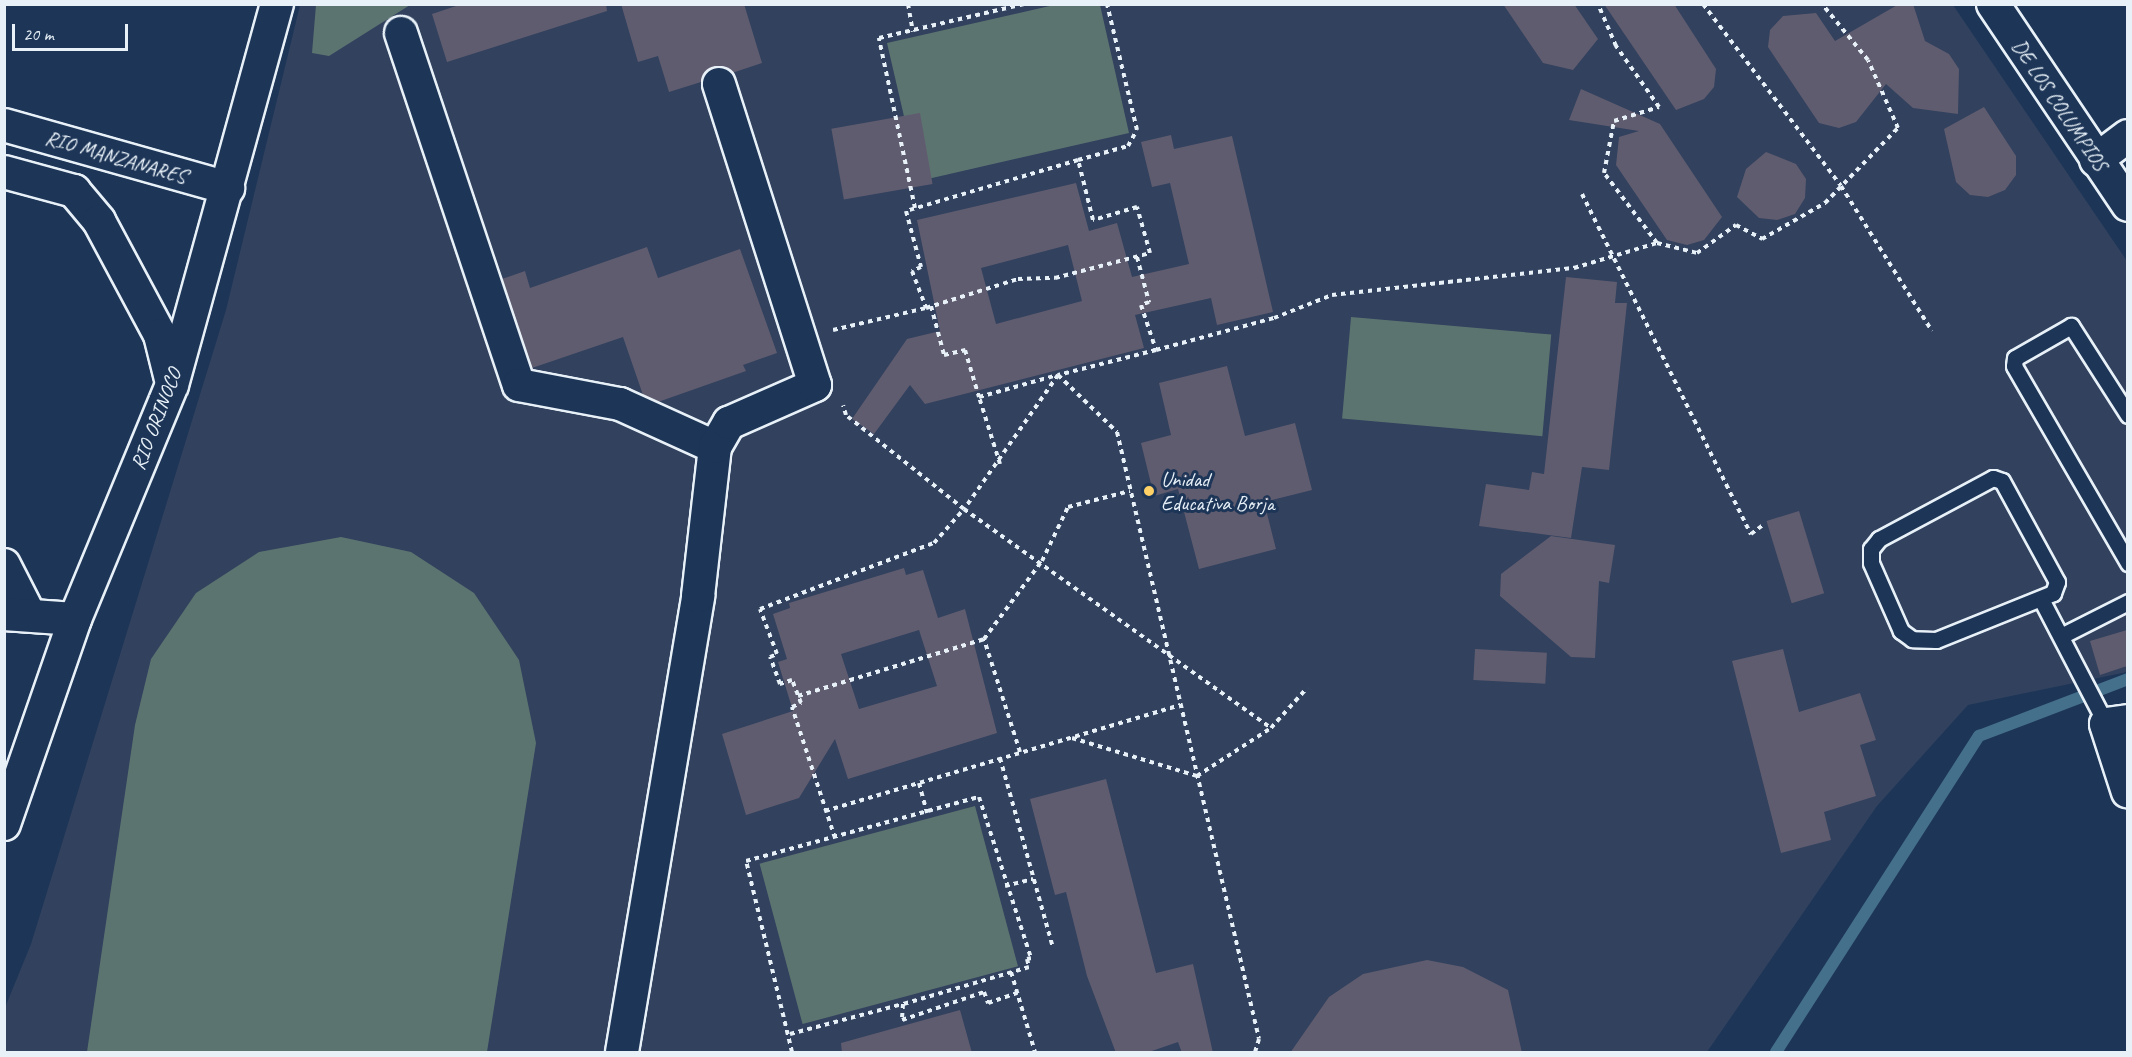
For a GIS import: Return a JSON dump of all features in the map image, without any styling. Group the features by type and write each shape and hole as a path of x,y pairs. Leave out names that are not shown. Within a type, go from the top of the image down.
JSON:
{"street":[{"name":"RIO ORINOCO","path":"4,824 75,619 172,385 277,4"},
{"name":"DE LOS COLUMPIOS","path":"1993,4 2127,205"},
{"path":"401,33 519,386 620,404 715,447"},
{"path":"622,1053 698,596 715,447 729,423 815,385 720,84"},
{"name":"RIO MANZANARES","path":"4,125 228,188"},
{"path":"2096,160 2127,136"},
{"name":"RIO MANZANARES","path":"4,172 74,191 99,221 159,335 172,385"},
{"path":"4,565 17,614 75,619"},
{"path":"2109,717 2127,792"}],"lane":[{"path":"2127,415 2071,326 2015,358 2014,366 2127,563"},
{"path":"1993,478 2002,481 2057,582 2054,593 2042,601 1936,640 1912,639 1901,631 1871,563 1871,549 1879,539 1993,478"},
{"path":"2042,601 2061,636 2078,678 2109,717"},
{"path":"2061,636 2127,602"}],"path":[{"path":"908,4 913,32"},
{"path":"915,208 879,38 913,32 1024,4"},
{"path":"1000,464 965,350 944,355 928,307 912,271 921,267 906,211 1128,146 1137,130 1107,4"},
{"path":"1598,4 1616,46 1659,107 1614,121 1604,173 1657,243"},
{"path":"1703,4 1841,186 1932,331"},
{"path":"979,397 1274,318 1332,295 1616,258 1657,243 1697,253 1736,225 1762,240 1825,203 1898,128 1868,60 1822,4"},
{"path":"824,332 928,307 1018,279 1055,278 1150,252 1137,207 1093,220 1078,160"},
{"path":"1582,194 1616,258 1693,427 1751,534 1762,525"},
{"path":"1137,257 1149,302 1141,305 1156,350"},
{"path":"835,838 792,707 801,703 792,680 780,684 770,657 777,654 760,609 934,543 1000,464 1058,375"},
{"path":"1058,375 1117,432 1259,1039 1255,1053"},
{"path":"840,394 846,415 964,509 1042,561 1169,657 1271,729"},
{"path":"798,696 984,639 1042,561 1068,507 1131,491"},
{"path":"984,639 1020,752"},
{"path":"1071,737 1197,776 1271,729 1307,688"},
{"path":"825,811 1181,705"},
{"path":"1000,758 1053,948"},
{"path":"919,783 927,813"},
{"path":"790,1034 1029,967 1027,959 1032,958 1005,886 979,797 746,861 790,1034 792,1053"},
{"path":"1005,886 1033,879"},
{"path":"1011,972 1035,1053"},
{"path":"903,1004 902,1020 984,992 988,1004 1017,993"}],"shaded area":[{"name":"Unidad Educativa Borja","path":"300,5 1953,5 2127,261 2127,672 1968,705 1877,806 1707,1052 5,1052 4,1010 31,944 226,310"}],"green space":[{"path":"316,4 410,5 329,56 312,53"},
{"path":"1054,5 1100,5 1129,133 919,181 887,43"},
{"path":"1351,317 1551,335 1542,436 1342,419"},
{"path":"341,537 411,552 474,593 519,660 536,743 487,1052 87,1052 135,725 151,659 196,593 259,552"},
{"path":"975,806 1018,966 803,1024 760,864"}],"building":[{"path":"462,4 606,4 607,11 447,62 432,14"},
{"path":"621,4 744,4 762,63 732,73 714,67 701,82 669,92 658,56 638,62"},
{"path":"1503,4 1574,4 1598,39 1573,70 1543,63"},
{"path":"1604,4 1674,4 1716,69 1714,87 1704,99 1676,110"},
{"path":"1899,4 1913,4 1925,41 1949,54 1959,69 1958,114 1913,108 1886,84 1856,122 1839,128 1819,123 1768,47 1770,30 1783,16 1816,13 1835,41"},
{"path":"1581,89 1660,124 1722,217 1704,240 1687,245 1667,240 1616,165 1619,137 1639,131 1569,120"},
{"path":"1984,107 2016,156 2016,175 2005,190 1988,197 1970,195 1956,182 1944,129"},
{"path":"920,113 933,184 844,200 831,129"},
{"path":"1171,135 1174,149 1232,136 1273,312 1217,325 1211,298 1135,315 1144,348 925,404 910,385 874,434 852,419 907,339 940,331 917,220 1076,183 1089,231 1117,223 1132,277 1189,264 1170,183 1152,187 1141,142","holes":["1068,245 1082,301 996,324 981,268"]},
{"path":"1766,152 1796,164 1806,179 1805,198 1795,214 1777,220 1759,218 1737,197 1746,169"},
{"path":"647,247 658,278 740,249 777,353 743,365 746,371 658,402 643,395 623,337 532,368 502,279 525,271 530,288"},
{"path":"1566,277 1617,282 1615,303 1627,303 1609,470 1582,467 1571,538 1479,526 1486,484 1529,490 1532,472 1544,474"},
{"path":"1227,366 1245,436 1295,423 1312,490 1264,502 1276,549 1199,569 1178,489 1154,496 1141,443 1171,435 1159,383"},
{"path":"1799,511 1824,593 1792,603 1766,521"},
{"path":"1551,536 1615,545 1609,583 1599,581 1595,658 1571,657 1500,596 1501,574"},
{"path":"904,568 906,575 923,570 938,618 965,609 997,733 848,779 835,739 799,798 746,815 722,734 793,711 778,662 787,659 773,614 790,608 789,603","holes":["919,630 937,686 859,709 841,654"]},
{"path":"2127,630 2127,666 2100,675 2090,641"},
{"path":"1475,649 1547,653 1545,684 1473,680"},
{"path":"1783,649 1799,712 1860,693 1876,740 1860,745 1876,796 1824,812 1831,840 1781,853 1732,661"},
{"path":"1106,779 1156,973 1193,964 1213,1053 1182,1053 1178,1042 1146,1053 1116,1053 1087,976 1066,892 1055,895 1030,799"},
{"path":"1427,960 1463,967 1508,990 1522,1053 1290,1053 1329,997 1363,974"},
{"path":"960,1010 972,1053 842,1053 841,1043"}],"waterway":[{"path":"1776,1052 1979,736 2128,679"}],"place":[{"name":"Unidad Educativa Borja","path":"1149,491"}]}
